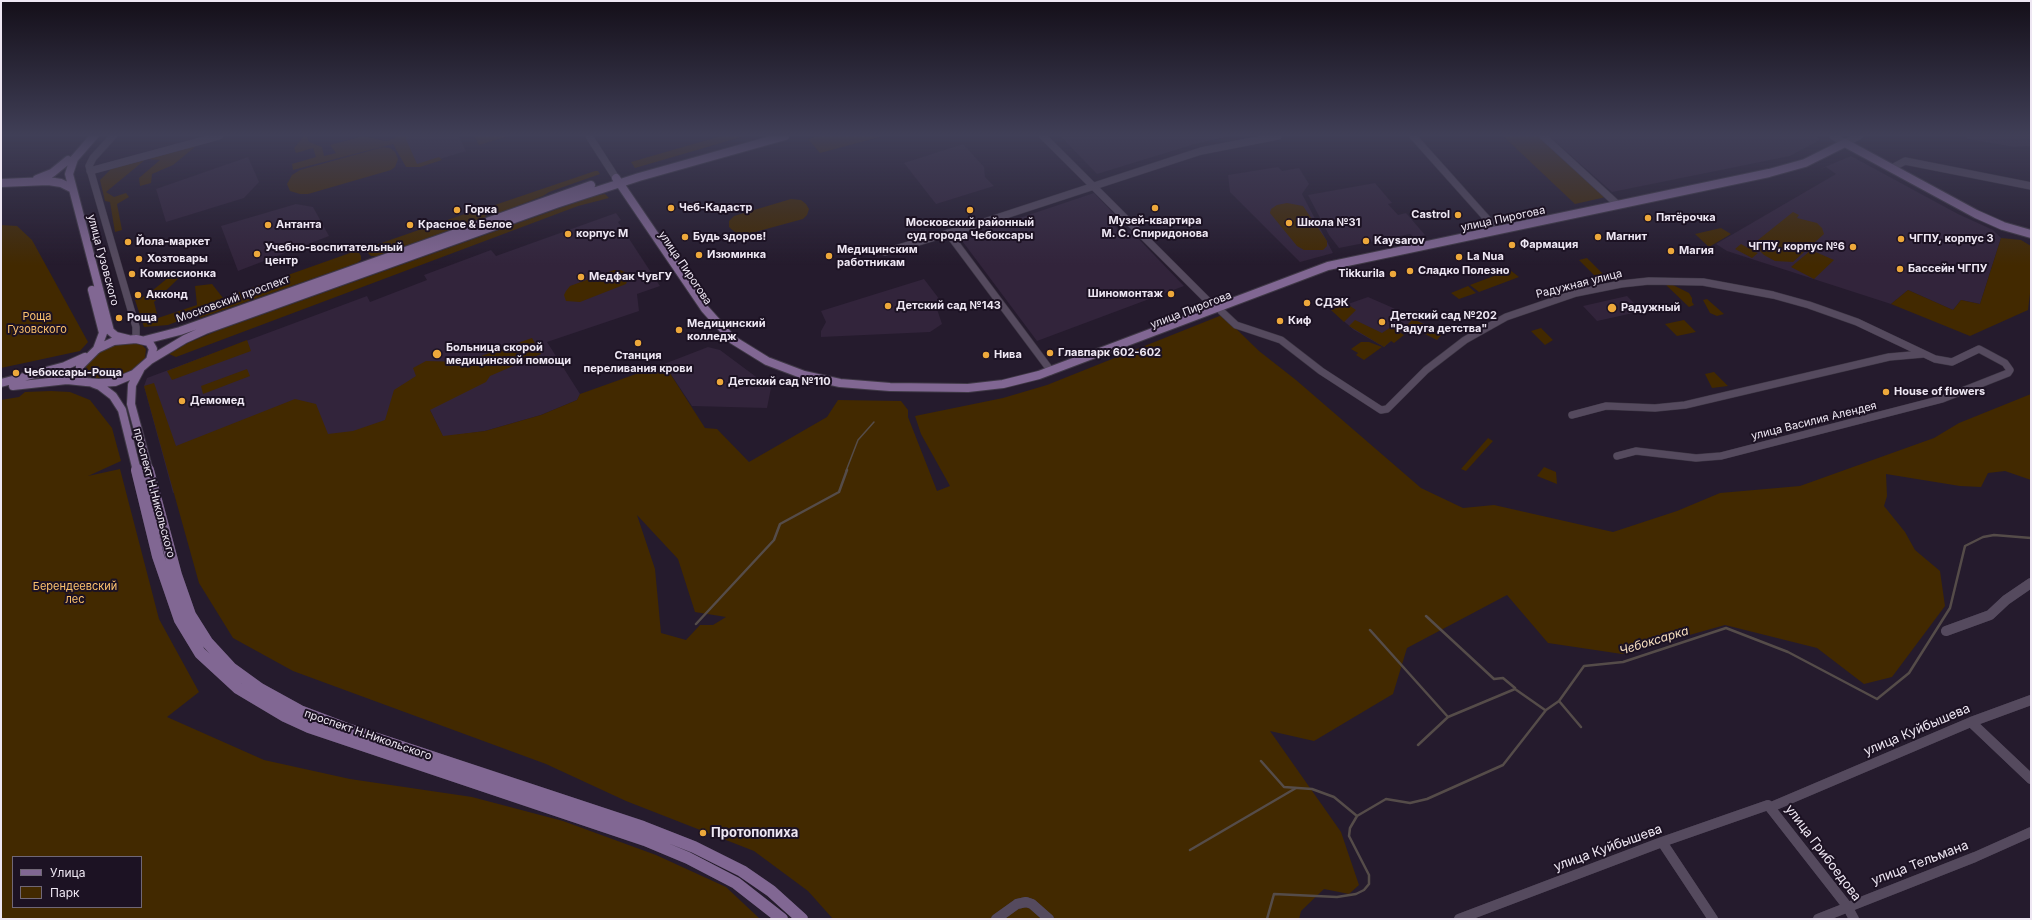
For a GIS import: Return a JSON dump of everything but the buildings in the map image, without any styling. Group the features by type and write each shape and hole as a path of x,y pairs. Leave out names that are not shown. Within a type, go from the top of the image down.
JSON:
{"main road":[{"path":"1,184 34,179"},
{"name":"Московский проспект","path":"140,370 150,360 179,342 205,330 628,179"},
{"name":"Московский проспект","path":"1,384 65,366 114,341 136,339 180,331 553,198 629,179"},
{"name":"улица Пирогова","path":"618,182 680,278 710,320 728,338 749,354 771,366 790,373 857,387 953,391 1005,388 1053,373 1113,351 1271,286 1353,261 1748,179"},
{"path":"1912,179 1976,214 2003,226 2031,234"},
{"path":"25,181 67,182"},
{"path":"34,184 48,181"},
{"path":"13,183 56,186 67,182"},
{"name":"улица Гузовского","path":"67,182 110,331 116,336 136,339"},
{"name":"улица Гузовского","path":"67,182 103,333 97,349"},
{"path":"136,339 149,342 153,349 150,360"},
{"path":"87,356 80,366 78,373 89,382"},
{"path":"1,388 60,380 115,382 140,370"},
{"name":"проспект Н.Никольского","path":"140,370 132,385 131,404 176,575 190,615 207,642 231,668 260,689 300,711 350,730 643,828 694,847 742,871 771,891 802,919"},
{"name":"проспект Н.Никольского","path":"89,382 100,386 113,396 122,410 158,556 169,592 180,620 200,653 238,688 278,713 309,727 645,840 680,855 736,883 782,919"}],"street":[{"path":"92,179 136,327 136,339"},
{"name":"Радужная улица","path":"1088,179 1218,309 1236,325 1281,340 1321,371 1381,410 1387,409 1426,370 1465,340 1492,324 1544,302 1593,289 1629,283 1659,281 1692,281 1728,286 1773,295 1809,305 1857,322 1935,359 1949,362 1955,361 1979,349 2005,363 2010,370"},
{"path":"885,252 1113,179"},
{"path":"1451,179 1498,231"},
{"path":"1589,179 1618,206"},
{"path":"1995,179 2031,186"},
{"path":"948,233 1053,373"},
{"path":"1572,415 1586,410 1606,406 1659,408 1685,405 1888,357 1923,354"},
{"name":"улица Василия Алендея","path":"1617,456 1636,452 1696,458 1721,456 1942,399 2008,373 2010,370"},
{"path":"1946,631 1990,615 2006,600 2031,583"},
{"name":"улица Куйбышева","path":"1459,919 1662,842 1770,806 1971,722 2031,700"},
{"path":"1971,722 2031,779"},
{"name":"улица Грибоедова","path":"1770,806 1847,906 1854,919"},
{"name":"улица Тельмана","path":"1818,919 1847,906 1975,857 2031,832"},
{"path":"1662,842 1713,919"},
{"path":"996,919 1017,904 1026,902 1032,904 1049,919"}],"shaded area":[{"path":"185,179 258,179 259,182 244,198 166,222 156,189"},
{"path":"916,179 987,179 994,186 936,204"},
{"name":"Школа №31","path":"1228,179 1306,179 1309,184 1302,194 1333,253 1300,262 1230,192"},
{"path":"1597,179 1677,179 1612,192"},
{"path":"1828,179 1893,179 1958,214 1993,230 2001,238 1980,304 1961,300 1953,310 1908,290 1891,304 1727,251 1716,244"},
{"path":"1375,183 1392,203 1388,204 1398,215 1406,213 1425,235 1414,237 1410,234 1339,248 1329,235 1308,195"},
{"path":"1094,193 1119,219 1111,221 1121,233 1130,230 1184,286 1037,341 960,238"},
{"name":"Учебно-воспитательный центр","path":"296,204 313,207 329,236 238,271 221,226"},
{"path":"616,213 621,220 618,222 660,286 637,294 639,311 547,342 580,394 577,400 541,415 485,431 443,437 430,410 173,493 144,386 147,378 367,296 370,302 427,280 424,275 491,250 496,256"},
{"name":"Детский сад №143","path":"924,279 943,304 937,309 942,324 930,332 821,337 821,331 826,322 821,311"},
{"name":"Радужный","path":"1627,296 1642,311 1597,321 1583,306"},
{"name":"Детский сад №202 \"Радуга детства\"","path":"1368,297 1443,333 1437,340 1409,326 1384,347 1354,330 1331,310"},
{"name":"Детский сад №110","path":"708,347 720,350 771,388 767,408 692,406 664,364"}],"green space":[{"path":"122,179 106,192 114,197 126,193 129,197 117,204 122,230 115,232 110,202 105,201 100,180"},
{"path":"139,179 151,179 151,183 140,186"},
{"path":"290,179 360,179 308,194 300,194 290,191 287,184"},
{"path":"572,179 586,179 549,192 543,196 499,213 494,213 489,207"},
{"path":"1548,179 1586,179 1606,197 1575,204"},
{"path":"605,194 609,198 578,206 176,357 169,354 188,343 217,331 594,196"},
{"path":"791,199 801,200 809,209 807,215 803,219 744,235 737,234 729,227 729,221 734,216"},
{"path":"1287,203 1303,206 1327,241 1327,246 1323,250 1304,250 1297,246 1270,213 1271,209 1277,205"},
{"path":"479,209 483,210 486,217 377,256 371,256 368,253 370,247"},
{"path":"1793,212 1799,215 1797,218 1817,223 1822,228 1824,234 1793,262 1775,261 1764,255 1758,249 1755,252 1758,253 1752,258 1735,249 1741,244 1748,248"},
{"name":"Роща Гузовского","path":"1,225 17,226 32,240 88,342 80,351 1,368"},
{"path":"1721,228 1731,234 1709,247 1695,234"},
{"path":"2001,238 2021,240 2031,246 2031,285 2028,310 1970,336 1891,304 1908,290 1953,310 1961,300 1980,304"},
{"path":"351,244 354,244 361,256 361,260 357,263 200,318 197,314 168,325 144,327 135,300 147,295 169,277 179,278 154,302 158,318 197,305 195,286 212,284 223,298 350,253 348,247"},
{"path":"1811,250 1834,260 1814,279 1791,267"},
{"path":"1587,258 1608,279 1600,281 1579,260"},
{"path":"614,270 625,272 628,279 626,284 580,302 566,301 564,295 570,286"},
{"path":"1510,270 1519,277 1479,292 1470,285"},
{"path":"1666,285 1673,285 1689,293 1694,305 1689,307"},
{"path":"1468,286 1476,293 1459,299 1451,293"},
{"path":"1707,299 1724,314 1717,316 1710,313 1703,300"},
{"path":"1347,304 1356,310 1344,322 1331,310"},
{"path":"1222,315 1259,351 1296,380 1421,488 1463,508 1494,505 1613,532 1677,511 1720,493 1800,486 1934,438 1959,423 2031,394 2031,480 2005,471 1988,473 1981,487 1960,486 1886,474 1887,496 1884,506 1905,532 1915,550 1940,571 1945,606 1892,677 1864,684 1817,648 1725,625 1622,654 1548,643 1507,595 1407,648 1393,694 1314,741 1270,731 1341,832 1359,885 1349,894 1324,889 1301,911 1299,919 833,919 808,891 754,851 626,801 546,764 293,671 233,638 199,583 144,386 154,383 176,446 295,399 316,404 328,434 353,431 385,420 394,390 416,376 413,368 426,361 464,362 532,338 541,354 490,376 486,382 430,410 443,436 485,431 541,415 577,400 580,394 664,364 705,428 717,429 749,462 827,417 838,400 901,401 908,410 908,417 937,491 950,486 921,434 915,416 1003,398 1047,385","holes":["637,515 678,559 695,612 726,617 713,625 700,625 686,640 661,633 655,569"]},
{"path":"1413,319 1443,333 1437,340 1407,325"},
{"path":"1355,320 1382,333 1391,327 1404,335 1394,343 1391,341 1384,347 1349,326"},
{"path":"1684,320 1696,332 1677,336 1665,324"},
{"path":"1541,328 1553,340 1545,345 1531,331"},
{"path":"247,340 251,351 172,380 167,371"},
{"path":"130,342 142,345 146,349 145,358 132,370 121,375 105,379 94,378 87,374 86,366 92,356 110,346"},
{"path":"1361,342 1369,342 1382,347 1364,360 1356,355 1358,353 1351,349"},
{"path":"247,369 250,376 203,394 201,386"},
{"path":"1714,372 1728,386 1712,388 1705,374"},
{"name":"Берендеевский лес","path":"25,392 70,392 90,400 112,428 121,461 88,476 120,469 159,619 199,692 167,717 264,760 350,779 472,797 563,821 656,855 726,887 760,919 1,919 1,400 19,397"},
{"path":"1488,438 1493,441 1466,471 1461,469"},
{"path":"1544,467 1556,472 1557,484 1537,476"}],"waterway":[{"path":"846,471 858,440 874,422"},
{"path":"696,624 774,540 780,524 839,492 847,470"},
{"name":"Чебоксарка","path":"1559,701 1584,666 1623,662 1726,628 1788,652 1877,699 1909,673 1950,608 1965,546 1983,537 1994,535 2031,538"},
{"path":"1426,616 1494,679 1503,678 1515,688"},
{"path":"1370,630 1448,717"},
{"path":"1448,717 1515,689 1545,710"},
{"name":"Чебоксарка","path":"1357,816 1386,799 1410,803 1427,799 1503,765 1546,710 1559,701"},
{"path":"1559,701 1581,727"},
{"path":"1418,745 1448,717"},
{"path":"1261,761 1284,787 1312,789 1334,797 1357,816"},
{"path":"1190,850 1296,788"},
{"name":"Чебоксарка","path":"1267,919 1274,894 1337,897 1356,894 1364,890 1369,884 1369,875 1349,836 1350,828 1357,816"}],"place":[{"name":"Чеб-Кадастр","path":"671,208"},
{"name":"Музей-квартира М. С. Спиридонова","path":"1155,208"},
{"name":"Горка","path":"457,210"},
{"name":"Московский районный суд города Чебоксары","path":"970,210"},
{"name":"Castrol","path":"1458,215"},
{"name":"Пятёрочка","path":"1648,218"},
{"name":"Школа №31","path":"1289,223"},
{"name":"Антанта","path":"268,225"},
{"name":"Красное & Белое","path":"410,225"},
{"name":"корпус М","path":"568,234"},
{"name":"Будь здоров!","path":"685,237"},
{"name":"Магнит","path":"1598,237"},
{"name":"ЧГПУ, корпус 3","path":"1901,239"},
{"name":"Kaysarov","path":"1366,241"},
{"name":"Йола-маркет","path":"128,242"},
{"name":"Фармация","path":"1512,245"},
{"name":"ЧГПУ, корпус №6","path":"1853,247"},
{"name":"Магия","path":"1671,251"},
{"name":"Учебно-воспитательный центр","path":"257,254"},
{"name":"Изюминка","path":"699,255"},
{"name":"Медицинским работникам","path":"829,256"},
{"name":"La Nua","path":"1459,257"},
{"name":"Хозтовары","path":"139,259"},
{"name":"Бассейн ЧГПУ","path":"1900,269"},
{"name":"Сладко Полезно","path":"1410,271"},
{"name":"Комиссионка","path":"132,274"},
{"name":"Tikkurila","path":"1393,274"},
{"name":"Медфак ЧувГУ","path":"581,277"},
{"name":"Шиномонтаж","path":"1171,294"},
{"name":"Акконд","path":"138,295"},
{"name":"СДЭК","path":"1307,303"},
{"name":"Детский сад №143","path":"888,306"},
{"name":"Радужный","path":"1612,308"},
{"name":"Роща","path":"119,318"},
{"name":"Киф","path":"1280,321"},
{"name":"Детский сад №202 \"Радуга детства\"","path":"1382,322"},
{"name":"Медицинский колледж","path":"679,330"},
{"name":"Станция переливания крови","path":"638,343"},
{"name":"Главпарк 602-602","path":"1050,353"},
{"name":"Больница скорой медицинской помощи","path":"437,354"},
{"name":"Нива","path":"986,355"},
{"name":"Чебоксары-Роща","path":"16,373"},
{"name":"Детский сад №110","path":"720,382"},
{"name":"House of flowers","path":"1886,392"},
{"name":"Демомед","path":"182,401"},
{"name":"Протопопиха","path":"703,833"}]}
